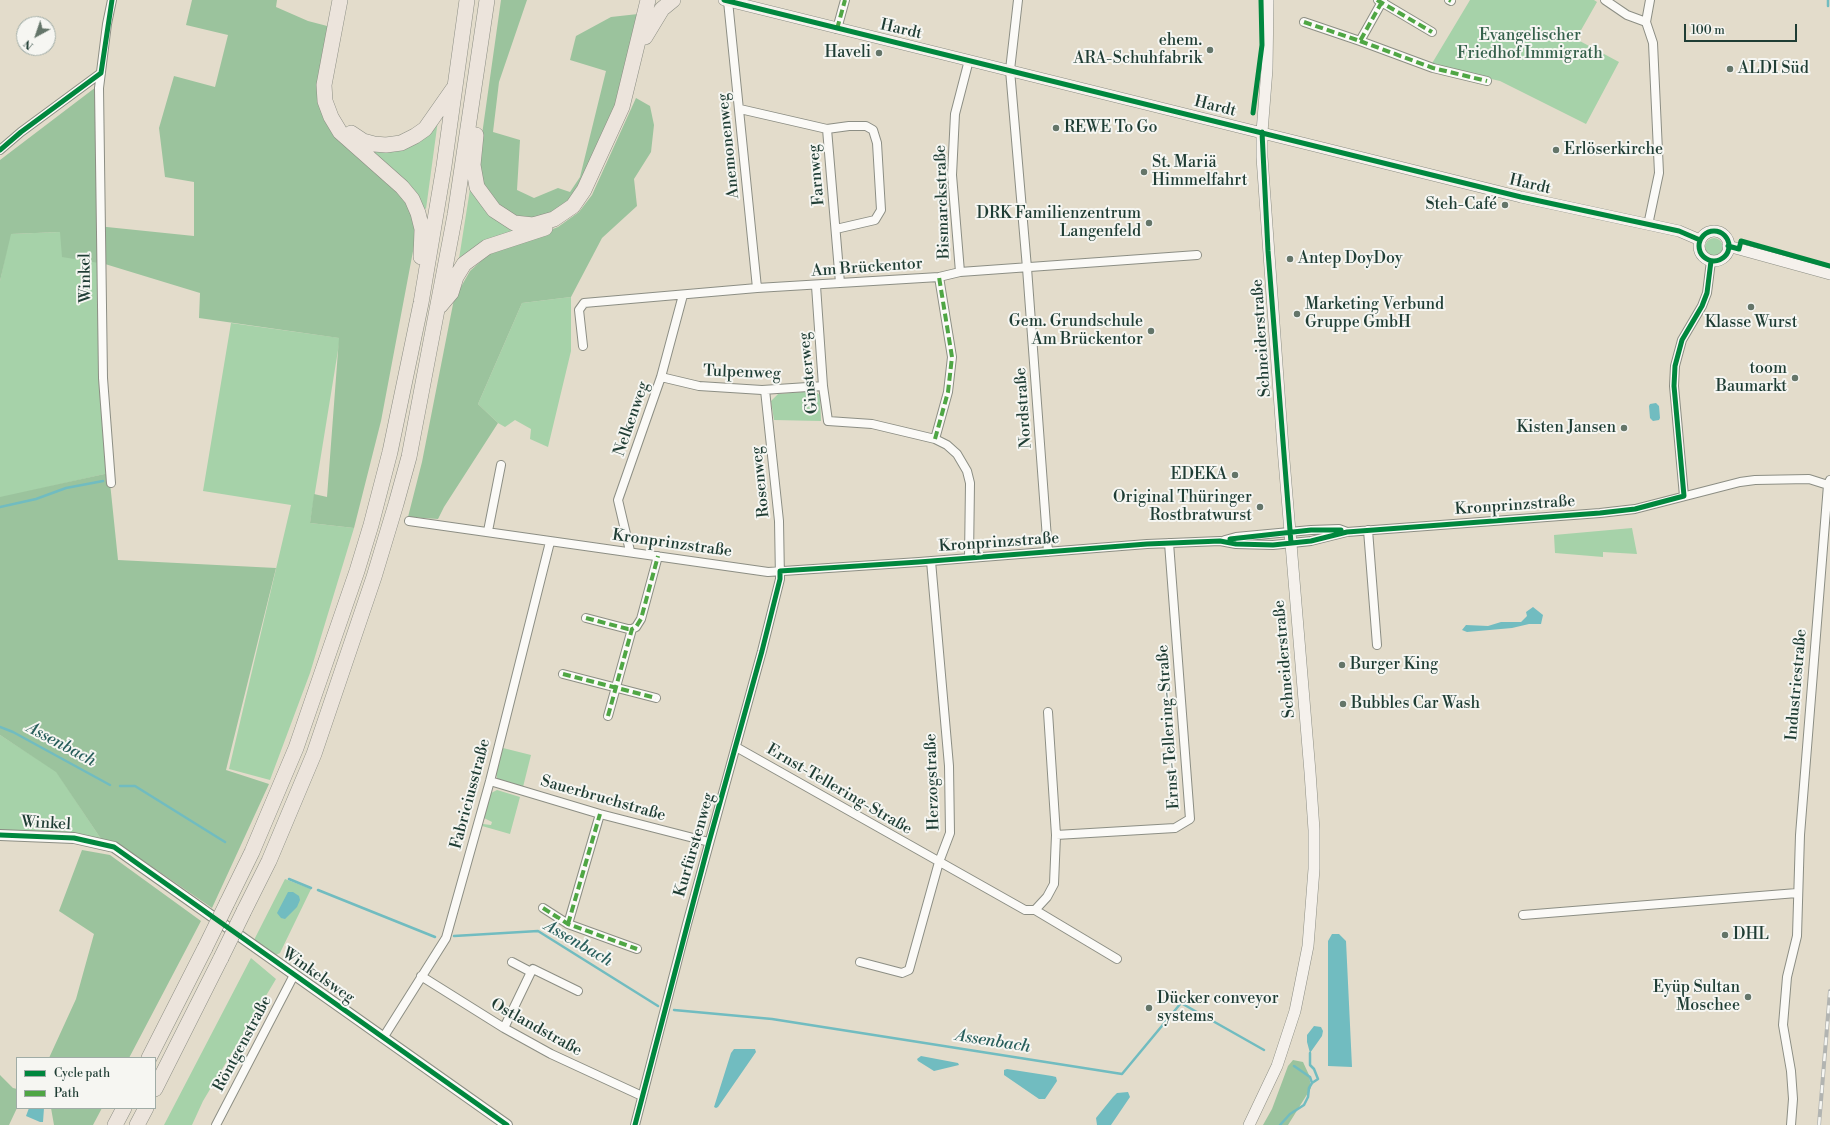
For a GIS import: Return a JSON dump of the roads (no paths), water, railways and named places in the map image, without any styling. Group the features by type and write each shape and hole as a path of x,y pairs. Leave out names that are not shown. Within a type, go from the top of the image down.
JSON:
{"highway":[{"path":"340,0 324,85 325,101 331,117 340,132 402,187 412,199 418,213 422,229 421,303"},
{"path":"346,0 329,87 329,100 334,115 344,128 363,141 374,144 386,145 401,143 425,129 455,84"},
{"path":"150,1057 252,852 296,748 357,571 371,525 390,452 421,303 444,166 467,0"},
{"path":"156,1087 269,861 314,754 389,529 409,457 455,215 487,0"},
{"path":"636,0 639,4 643,21"},
{"path":"473,92 476,136 473,165 477,187 494,210 514,223 533,225 554,219 573,206 584,190 622,106 648,0"},
{"path":"437,310 451,293 456,277 464,264 487,246 557,224 577,210 588,193 628,104 654,0"},
{"path":"645,37 662,9 673,0"},
{"path":"115,1125 123,1109"},
{"path":"137,1125 145,1109"}],"main road":[{"name":"Hardt","path":"726,0 742,2 836,29 1010,70 1521,197 1679,231 1700,240"},
{"name":"Schneiderstraße","path":"1249,1125 1276,1066 1293,1018 1305,968 1312,915 1314,830 1268,251 1262,132 1267,69 1268,0"},
{"path":"1709,232 1717,232 1725,237 1728,246 1727,253 1723,258 1711,261 1703,257 1699,249 1700,240 1709,232"},
{"path":"1728,246 1830,274"}],"street":[{"name":"Winkel","path":"111,483 103,370 98,88 112,0"},
{"name":"Anemonenweg","path":"726,0 740,109 757,288"},
{"path":"836,29 845,0"},
{"name":"Nordstraße","path":"1018,0 1010,70 1027,268 1048,552"},
{"path":"1605,0 1627,16 1646,22"},
{"path":"1648,225 1659,173 1653,43 1646,22 1650,0"},
{"path":"1360,41 1381,1 1432,32"},
{"path":"1304,22 1433,68 1487,81"},
{"name":"Bismarckstraße","path":"960,272 956,237 953,167 955,114 969,60"},
{"path":"0,150 21,132 101,72"},
{"name":"Farnweg","path":"740,109 827,129 840,283"},
{"path":"827,129 849,126 866,126 873,130 877,143 881,210 875,220 836,228"},
{"name":"Am Brückentor","path":"583,346 579,310 582,304 757,288 816,286 840,283 939,277 960,272 1197,255"},
{"path":"1684,496 1674,386 1675,366 1682,340 1702,306 1707,293 1711,261"},
{"name":"Bismarckstraße","path":"935,439 948,392 952,357 939,277"},
{"name":"Ginsterweg","path":"816,286 823,386 828,421 872,424 935,439"},
{"name":"Nelkenweg","path":"630,551 618,500 661,377 683,295"},
{"name":"Tulpenweg","path":"661,377 698,386 765,390 823,386"},
{"name":"Rosenweg","path":"765,390 779,522 780,571"},
{"path":"935,439 947,445 957,454 967,471 970,483 969,558"},
{"path":"488,531 501,465"},
{"name":"Kronprinzstraße","path":"409,521 488,531 550,542 630,551 741,568 780,571 1147,544 1220,541 1236,537 1291,538 1339,529 1347,532 1600,513 1635,509 1740,482 1755,480 1809,479 1829,482"},
{"name":"Industriestraße","path":"1791,1125 1793,1099 1791,1071 1783,1025 1787,977 1797,936 1797,893 1801,822 1829,482"},
{"path":"1368,530 1377,645"},
{"name":"Fabriciusstraße","path":"383,1038 446,938 490,781 550,542"},
{"name":"Ernst-Tellering-Straße","path":"1056,835 1175,828 1190,819 1169,543"},
{"path":"586,618 628,629 636,627 641,619 658,556"},
{"name":"Herzogstraße","path":"860,962 902,973 909,970 939,862 950,833 949,766 931,561"},
{"name":"Kurfürstenweg","path":"635,1125 709,842 766,637 780,579 780,571"},
{"path":"608,716 632,629"},
{"path":"563,674 656,698"},
{"path":"1035,910 1047,897 1054,884 1056,835 1048,712"},
{"name":"Ernst-Tellering-Straße","path":"736,747 1025,910 1035,910 1117,959"},
{"name":"Sauerbruchstraße","path":"490,781 600,814 709,842"},
{"path":"568,924 600,814"},
{"name":"Winkel","path":"0,835 74,838 114,847"},
{"name":"Winkelsweg","path":"114,847 507,1125"},
{"path":"1523,915 1797,893"},
{"path":"543,908 568,924 637,949"},
{"path":"512,962 531,972"},
{"path":"504,1028 533,969 578,991"},
{"name":"Röntgenstraße","path":"216,1125 294,975"},
{"name":"Ostlandstraße","path":"421,976 504,1028 551,1054 642,1096"}],"water":[{"path":"1656,403 1659,406 1660,418 1659,420 1653,421 1650,418 1649,406 1650,404"},
{"path":"1533,607 1543,615 1541,624 1529,624 1512,628 1467,632 1462,630 1466,625 1488,626 1501,622 1521,622 1527,616 1526,612"},
{"path":"288,892 293,892 299,896 300,900 297,907 285,919 281,918 277,913"},
{"path":"1332,934 1339,934 1346,941 1352,1067 1328,1066 1328,941"},
{"path":"1314,1026 1321,1027 1323,1031 1322,1036 1310,1053 1307,1035"},
{"path":"734,1049 755,1049 756,1052 716,1108 714,1107 731,1053"},
{"path":"921,1056 958,1063 959,1065 934,1071 918,1061 917,1059"},
{"path":"1007,1069 1052,1076 1056,1077 1057,1081 1045,1099 1039,1099 1004,1075 1004,1070"},
{"path":"1128,1092 1130,1097 1111,1125 1097,1125 1096,1118 1113,1097 1117,1093"},
{"path":"29,1109 44,1109 43,1122 26,1116"}],"waterway":[{"path":"1828,0 1828,6"},
{"path":"0,507 36,499 66,488 103,481"},
{"name":"Assenbach","path":"0,727 13,732 110,785"},
{"name":"Assenbach","path":"120,786 135,786 225,842"},
{"name":"Assenbach","path":"289,879 311,888"},
{"name":"Assenbach","path":"318,890 435,937"},
{"name":"Assenbach","path":"454,936 538,931 658,1006"},
{"name":"Assenbach","path":"674,1010 772,1019 1122,1074 1181,1003 1264,1050"},
{"path":"1310,1053 1310,1065 1314,1069 1318,1079 1312,1083"},
{"name":"Assenbach","path":"1280,1125 1290,1114 1304,1105 1312,1083 1310,1077 1294,1066"}],"railway":[{"path":"1819,1125 1830,991"}],"place":[{"name":"ehem. ARA-Schuhfabrik","path":"1210,50"},
{"name":"Haveli","path":"879,53"},
{"name":"ALDI Süd","path":"1730,69"},
{"name":"REWE To Go","path":"1056,128"},
{"name":"Erlöserkirche","path":"1556,150"},
{"name":"St. Mariä Himmelfahrt","path":"1144,172"},
{"name":"Steh-Café","path":"1505,205"},
{"name":"DRK Familienzentrum Langenfeld","path":"1149,223"},
{"name":"Antep DoyDoy","path":"1290,259"},
{"name":"Klasse Wurst","path":"1751,307"},
{"name":"Marketing Verbund Gruppe GmbH","path":"1297,314"},
{"name":"Gem. Grundschule Am Brückentor","path":"1151,331"},
{"name":"toom Baumarkt","path":"1795,378"},
{"name":"Kisten Jansen","path":"1624,428"},
{"name":"EDEKA","path":"1235,475"},
{"name":"Original Thüringer Rostbratwurst","path":"1260,507"},
{"name":"Burger King","path":"1342,665"},
{"name":"Bubbles Car Wash","path":"1343,704"},
{"name":"DHL","path":"1725,935"},
{"name":"Eyüp Sultan Moschee","path":"1748,997"},
{"name":"Dücker conveyor systems","path":"1149,1008"}],"park label":[{"name":"Evangelischer Friedhof Immigrath","path":"1530,45"}]}
